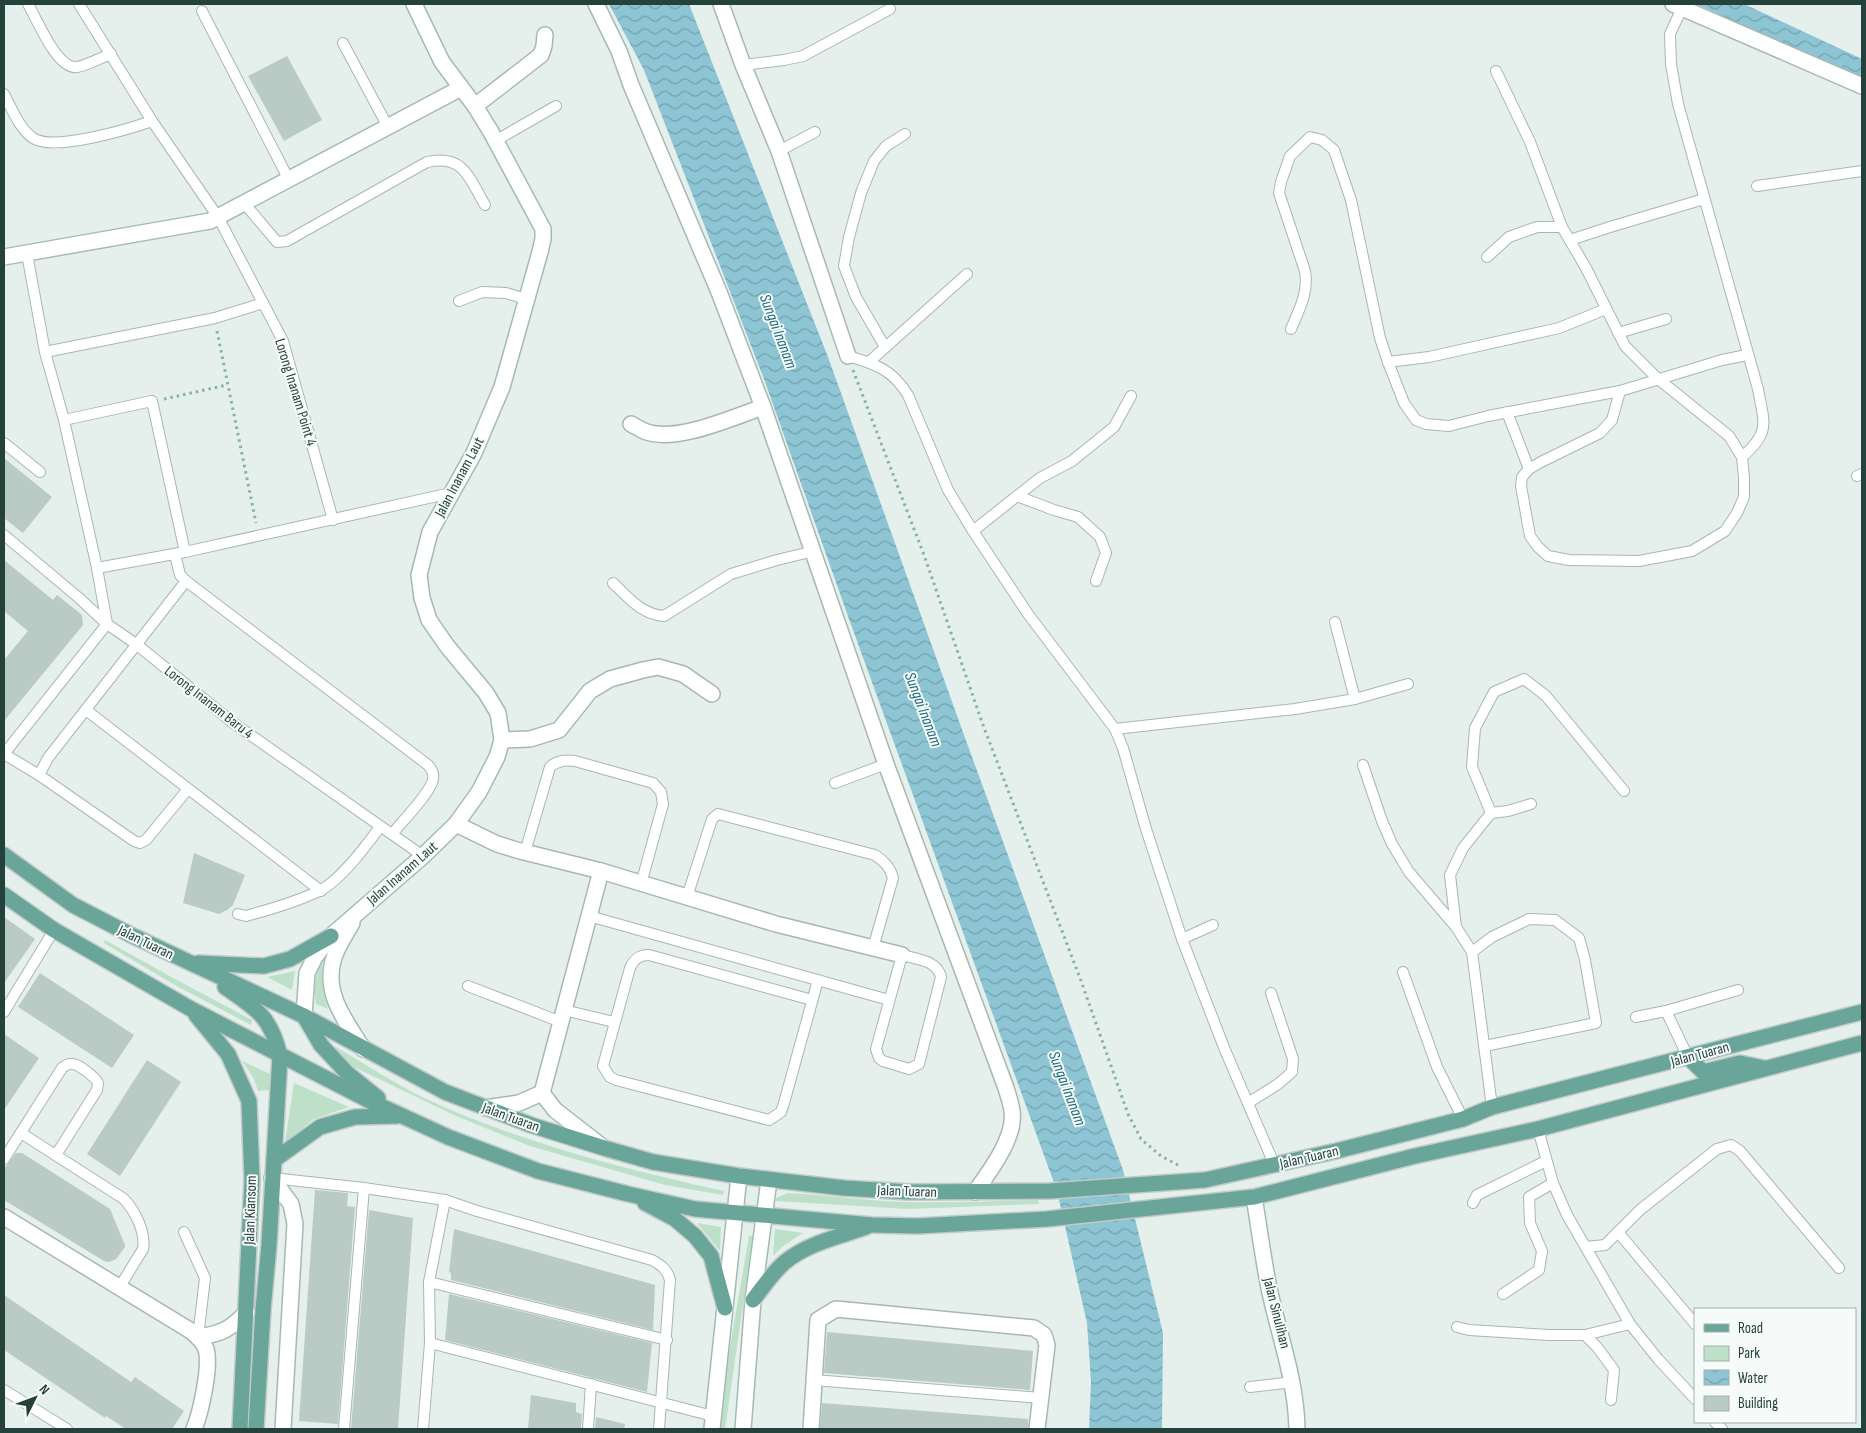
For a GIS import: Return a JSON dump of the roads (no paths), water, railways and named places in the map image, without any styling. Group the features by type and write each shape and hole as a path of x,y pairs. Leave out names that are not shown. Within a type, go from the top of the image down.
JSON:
{"main road":[{"name":"Jalan Tuaran","path":"4,855 73,905 304,1016 445,1092 485,1108 531,1125 653,1162 739,1176 844,1188 909,1192 1050,1192 1205,1180 1275,1166 1462,1119 1492,1107 1862,1012"},
{"name":"Jalan Tuaran","path":"4,895 54,930 191,1009 280,1056 448,1137 538,1171 695,1209 872,1225 918,1226 1047,1220 1254,1197 1415,1156 1538,1129 1862,1043"},
{"path":"189,962 264,966 290,959 331,936"},
{"path":"189,962 258,1011 275,1036 280,1056"},
{"name":"Jalan Kiansom","path":"191,1009 228,1054 249,1101 252,1180 240,1429"},
{"path":"304,1016 320,1044 347,1074 401,1116"},
{"name":"Jalan Kiansom","path":"256,1429 262,1310 269,1245 280,1056"},
{"path":"1688,1057 1703,1072 1740,1063 1768,1069"},
{"path":"274,1160 320,1127 355,1117 401,1116"},
{"path":"628,1194 675,1219 695,1236 711,1256 716,1282 725,1308"},
{"path":"753,1300 767,1281 785,1262 804,1249 872,1225"}],"street":[{"name":"Jalan Inanam Laut","path":"304,1016 307,973 314,957 331,936 423,856 456,824 488,776 497,757 502,740 498,713 486,694 447,646 429,620 422,598 419,575 430,532 474,453 502,387 540,252 543,228 475,106 442,62 414,4"},
{"path":"596,4 619,51 631,85 719,292 763,407 886,764 954,943 1006,1088 1012,1111 1012,1127 994,1165 975,1192"},
{"path":"721,4 743,65 779,151 848,356"},
{"path":"1678,6 1862,86"},
{"path":"475,106 541,55 545,35"},
{"path":"4,257 210,221 461,88"},
{"path":"631,424 645,432 662,435 686,433 763,407"},
{"path":"502,740 530,739 558,730 590,691 610,679 643,670 658,667 683,674 712,694"},
{"path":"456,824 497,844 601,871 776,924 902,955"},
{"path":"485,1108 519,1103 542,1092 601,871"},
{"name":"Jalan Inanam Laut","path":"358,912 333,960 330,985 338,1009 363,1048"},
{"path":"542,1092 555,1110 575,1128 604,1148"},
{"path":"712,1422 739,1176"},
{"path":"272,1178 291,1204 295,1224 283,1429"},
{"path":"743,1429 753,1300 769,1180"},
{"name":"Jalan Sinulihan","path":"1254,1197 1269,1288 1293,1382 1297,1429"},
{"path":"4,1217 191,1331 204,1343 207,1359 202,1409 194,1429"},
{"path":"811,1429 818,1320 836,1309 1034,1328 1044,1335 1047,1345 1037,1429"},
{"path":"198,1337 217,1335 232,1327 247,1312"}],"lane":[{"path":"28,4 57,55 69,66 77,67 111,54"},
{"name":"Lorong Inanam Point 4","path":"79,4 152,121 218,217 283,341 333,520"},
{"path":"1678,6 1670,34 1671,64 1678,104 1747,355 1758,388 1764,426 1760,438 1742,457"},
{"path":"743,65 803,56 890,10"},
{"path":"202,11 289,180"},
{"path":"343,43 388,127"},
{"path":"1496,71 1530,142 1562,226 1625,346 1657,378 1729,436 1742,457 1744,497 1737,513 1726,531 1692,551 1639,560 1569,560 1548,556 1538,548 1530,536 1521,486 1522,477 1529,469 1600,433 1612,420 1620,390"},
{"path":"4,94 23,129 35,139 50,144 126,130 152,121"},
{"path":"495,141 556,106"},
{"path":"779,151 815,132"},
{"path":"885,347 856,297 844,266 849,237 874,161 886,146 905,134"},
{"path":"1291,330 1305,295 1308,282 1279,193 1290,156 1310,138 1322,140 1334,150 1351,200 1380,338 1404,403 1416,420 1426,424 1450,426 1507,412 1620,390 1722,360 1747,355"},
{"path":"244,203 277,242 287,241 427,162 441,159 458,165 466,172 485,205"},
{"path":"1757,186 1862,171"},
{"path":"1570,240 1610,226 1704,199"},
{"path":"1487,257 1509,237 1537,227 1562,226"},
{"path":"28,254 45,352 64,420 97,568 107,624 4,754 134,841 140,843 146,840 188,788"},
{"path":"869,362 967,274"},
{"path":"459,301 482,292 506,293 526,299"},
{"path":"45,352 215,318 263,303"},
{"path":"1388,362 1429,357 1559,328 1606,309"},
{"path":"1618,332 1666,319"},
{"path":"848,356 885,369 900,381 908,395 948,490 973,531 1028,614 1115,729 1123,748 1146,829 1182,939 1225,1050 1275,1166"},
{"path":"973,531 1040,478 1072,461 1114,427 1131,396"},
{"path":"64,420 152,401 180,553 180,575 428,765 433,771 434,778 429,789 392,834"},
{"path":"1507,412 1529,469"},
{"path":"4,443 40,472"},
{"path":"97,568 180,553 452,493"},
{"path":"1017,496 1054,510 1078,516 1100,537 1106,552 1096,581"},
{"name":"Lorong Inanam Baru 4","path":"4,535 107,624 136,644 232,722 423,856"},
{"path":"613,583 642,610 653,615 664,616 731,574 814,551"},
{"path":"39,776 48,758 186,581"},
{"path":"1334,622 1355,699"},
{"path":"1492,813 1472,768 1475,728 1494,692 1524,679 1546,696 1624,791"},
{"path":"1115,729 1295,709 1355,699 1408,684"},
{"path":"86,710 321,891"},
{"path":"525,852 550,767 555,762 564,760 575,761 653,783 661,792 663,804 641,884"},
{"path":"835,783 886,764"},
{"path":"1363,765 1392,844 1409,872 1456,927 1472,952 1492,1107"},
{"path":"1456,927 1450,876 1463,848 1492,813 1508,811 1531,804"},
{"path":"687,898 712,819 718,814 875,855 884,861 891,871 893,878 873,948"},
{"path":"238,914 246,916 321,891 366,847 380,827"},
{"path":"589,916 889,1000"},
{"path":"1472,952 1492,937 1529,919 1555,920 1579,938 1585,960 1596,1023 1484,1046"},
{"path":"1182,939 1213,925"},
{"path":"4,1012 54,930"},
{"path":"812,1000 649,955 637,958 630,968 603,1066 610,1077 769,1120 781,1112 818,980"},
{"path":"902,955 929,962 938,969 941,977 919,1064 909,1069 883,1061 877,1054 877,1045 902,955"},
{"path":"1402,972 1437,1066 1462,1119"},
{"path":"468,986 562,1016 614,1022"},
{"path":"1636,1017 1666,1011 1738,990"},
{"path":"1248,1103 1278,1084 1292,1072 1293,1059 1272,993"},
{"path":"1666,1011 1688,1057"},
{"path":"4,1159 62,1068 67,1064 73,1064 95,1077 98,1083 97,1090 56,1156"},
{"path":"1538,1129 1553,1183 1567,1215 1630,1324 1658,1359 1694,1398"},
{"path":"21,1133 124,1199 133,1210 144,1242 119,1288"},
{"path":"1586,1247 1605,1245 1641,1209 1717,1150 1731,1145 1740,1151 1839,1268"},
{"path":"1473,1203 1477,1195 1546,1161"},
{"path":"272,1178 364,1188 445,1200 660,1264 669,1274 670,1280 659,1429"},
{"path":"1503,1294 1539,1270 1542,1251 1530,1223 1529,1197 1553,1183"},
{"path":"344,1429 364,1188"},
{"path":"423,1429 430,1343 429,1282 445,1200"},
{"path":"184,1232 205,1278 198,1337"},
{"path":"1618,1232 1694,1323"},
{"path":"429,1282 667,1340"},
{"path":"1457,1327 1469,1330 1550,1335 1585,1335 1630,1324"},
{"path":"1585,1335 1597,1347 1614,1370 1611,1400"},
{"path":"430,1343 660,1402 712,1422"},
{"path":"814,1380 1041,1398"},
{"path":"1250,1387 1293,1382"},
{"path":"588,1429 591,1384"},
{"path":"4,1390 67,1429"}],"water":[{"name":"Sungai Inanam","path":"609,4 689,4 828,357 1123,1170 1163,1333 1162,1429 1089,1429 1091,1382 1087,1323 1057,1191 849,619 764,379 644,70"},
{"path":"1697,4 1744,4 1862,59 1862,82"}]}
